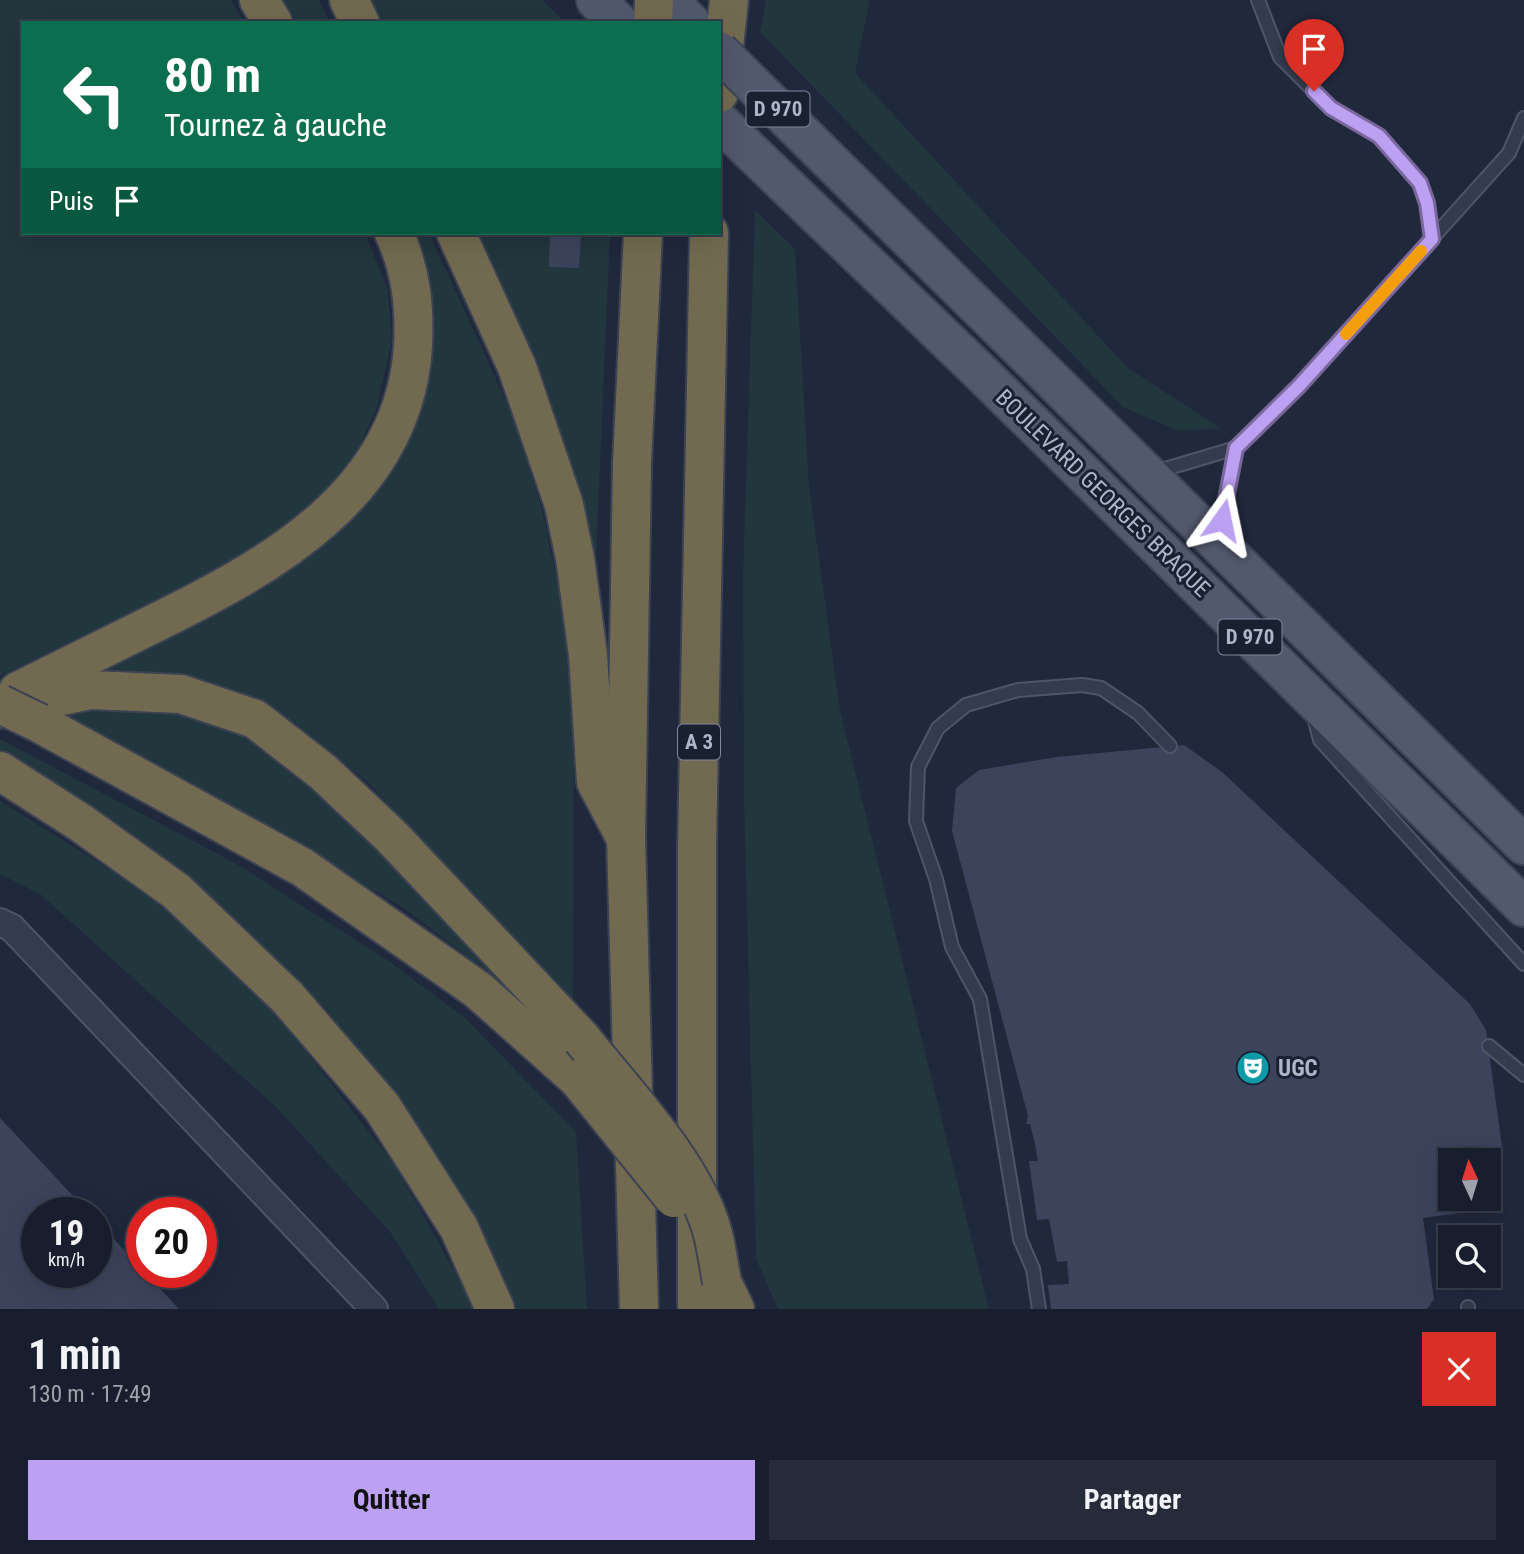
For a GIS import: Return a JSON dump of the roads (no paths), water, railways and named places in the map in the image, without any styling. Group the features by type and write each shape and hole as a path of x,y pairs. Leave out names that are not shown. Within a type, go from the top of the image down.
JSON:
{"highway":[{"path":"259,0 272,21"},
{"path":"349,0 359,21"},
{"path":"653,21 654,0"},
{"path":"721,74 729,0"},
{"path":"0,704 247,577 306,536 356,489 392,434 411,373 415,312 406,258 395,235"},
{"path":"457,235 517,367 564,505 575,558 588,655 596,782 626,838"},
{"path":"639,1309 626,838 632,463 643,235"},
{"name":"A 3","path":"709,235 697,847 697,1252 717,1302"},
{"path":"0,704 91,691 181,694 255,719 323,772 391,837 582,1039 660,1137 694,1190 713,1233 717,1302"},
{"path":"0,704 302,867 478,989 578,1079 678,1203 717,1302"},
{"path":"0,771 81,822 176,891 287,997 382,1107 459,1228 495,1309"}],"main road":[{"path":"596,0 617,21"},
{"path":"668,0 689,21"},
{"name":"BOULEVARD GEORGES BRAQUE","path":"721,53 1524,845"},
{"name":"BOULEVARD GEORGES BRAQUE","path":"721,123 975,367 1524,907"}],"street":[{"path":"0,922 12,928 374,1309"}],"lane":[{"path":"1258,0 1280,57 1331,108 1379,136 1420,183 1427,203 1432,239"},
{"path":"1146,474 1236,448 1299,386 1509,153 1524,118"},
{"path":"1216,544 1236,448"},
{"path":"1039,1309 1033,1269 1020,1239 980,999 952,947 936,879 916,821 919,767 938,728 967,705 1018,690 1069,686 1101,688 1138,713 1170,746"},
{"path":"1307,693 1320,740 1524,964"},
{"path":"1489,1046 1524,1075"}],"place":[{"name":"UGC","path":"1253,1068"}]}
